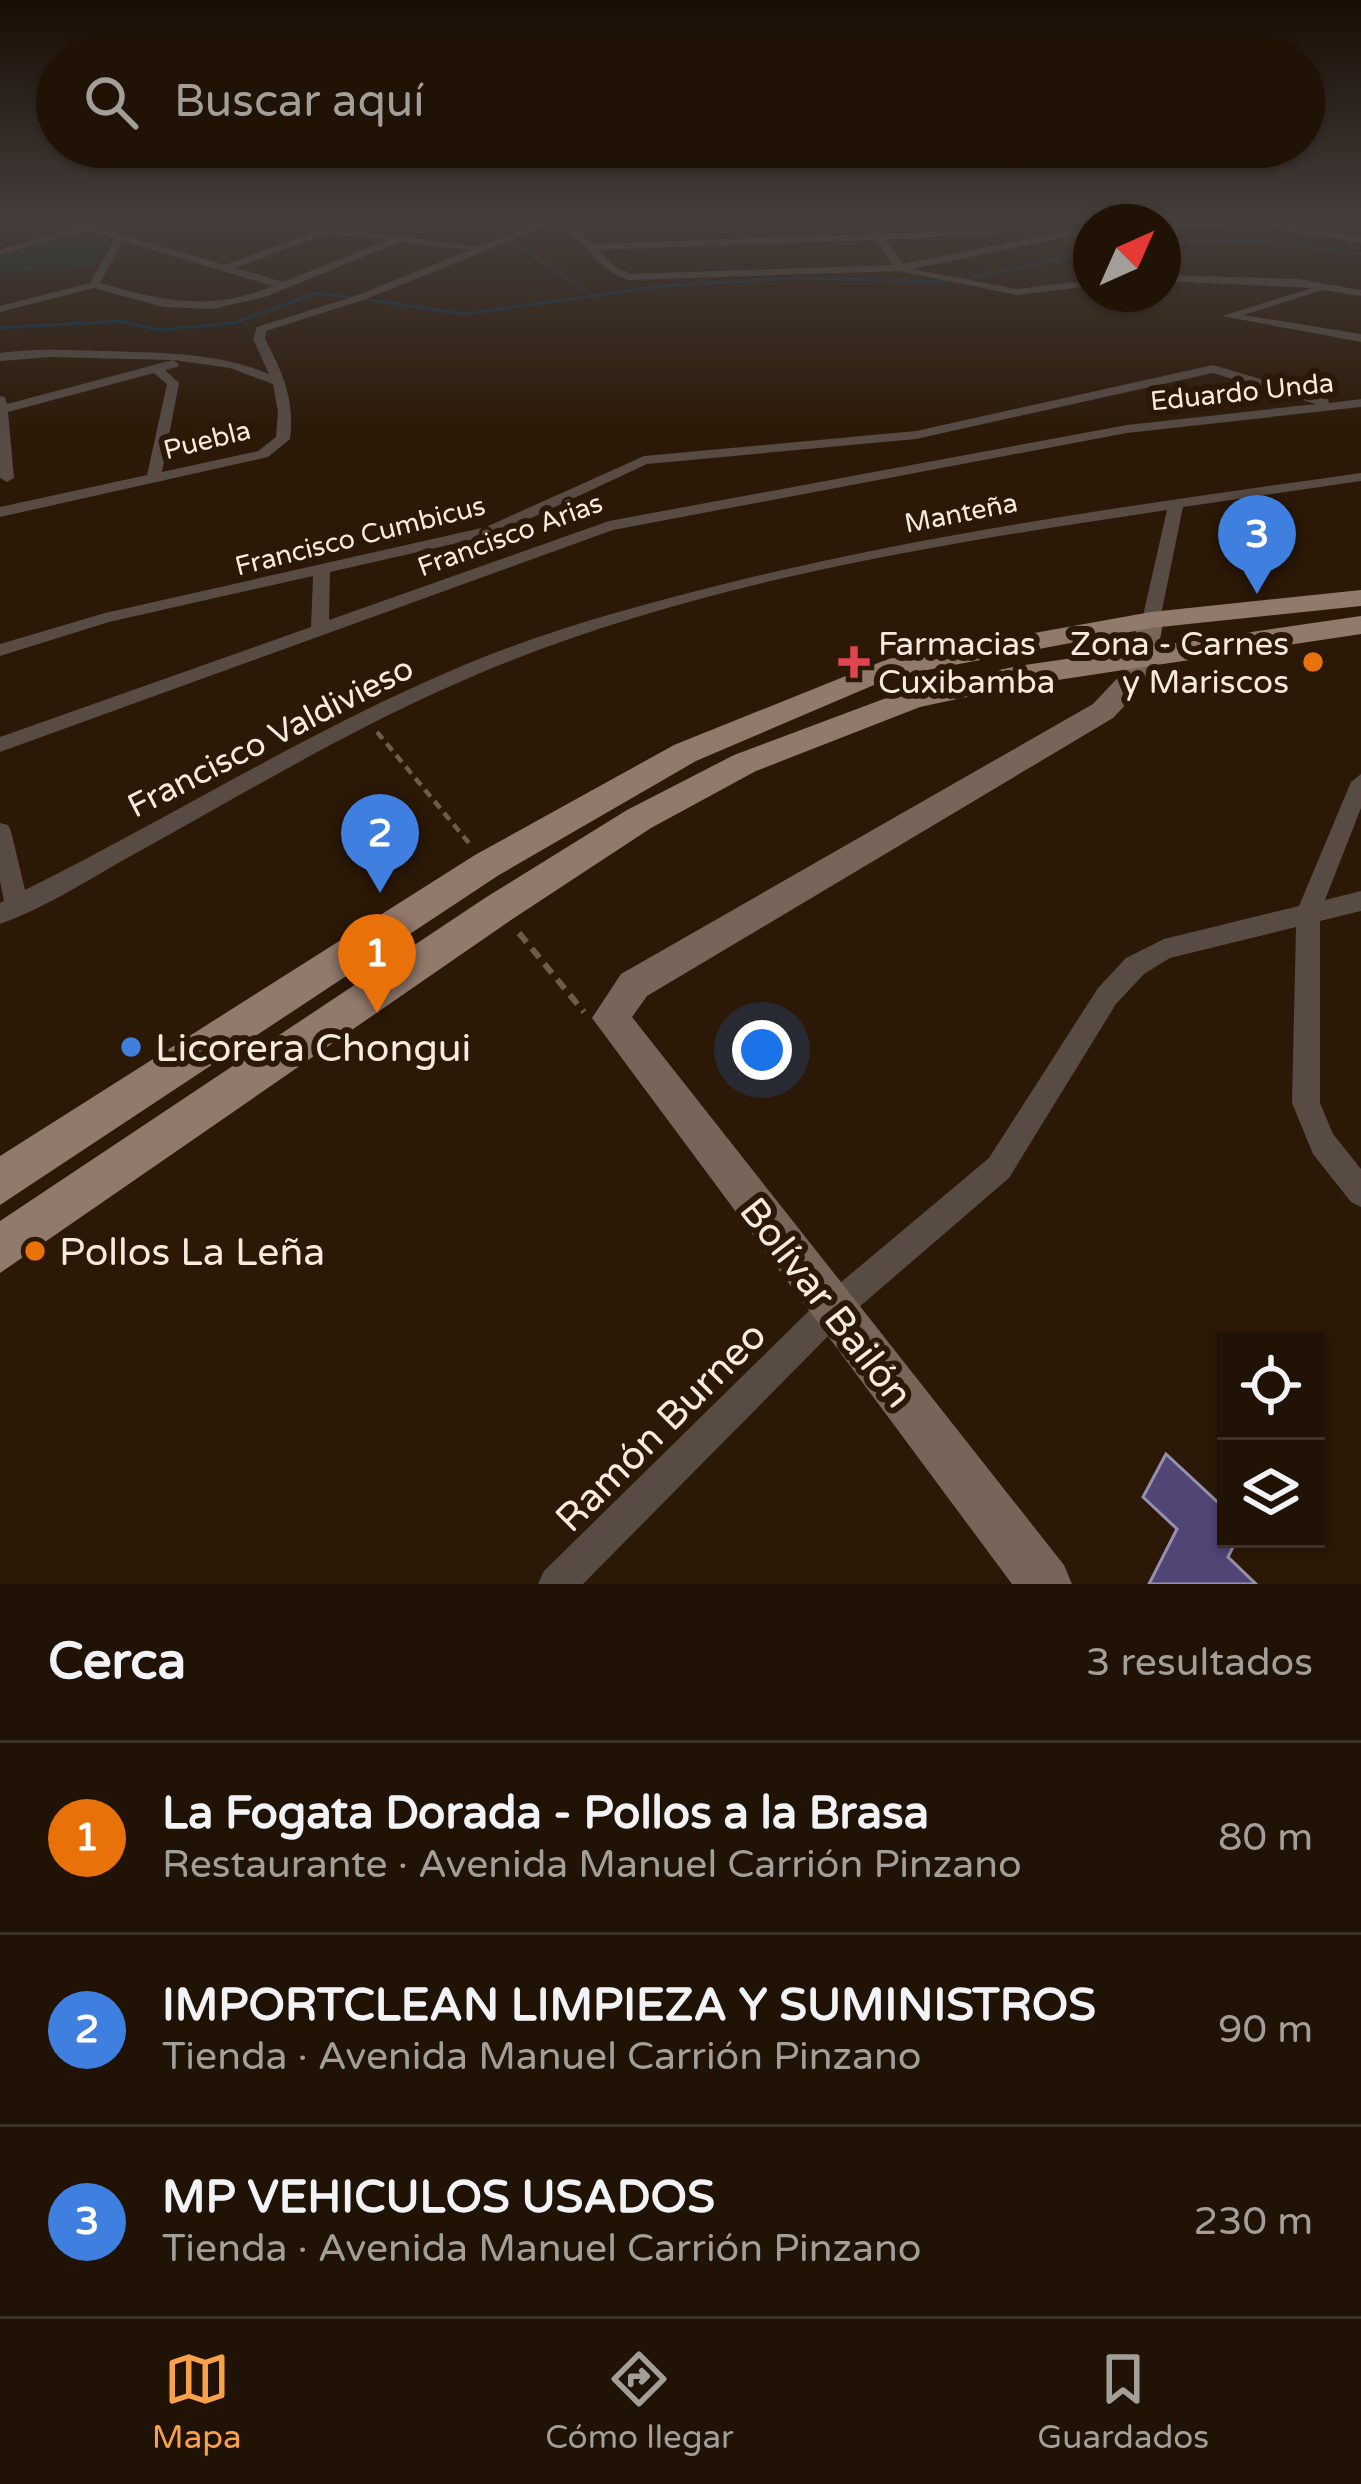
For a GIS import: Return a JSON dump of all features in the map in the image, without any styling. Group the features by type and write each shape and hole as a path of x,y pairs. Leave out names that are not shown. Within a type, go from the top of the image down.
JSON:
{"main road":[{"path":"0,1182 487,865 685,752 888,668 1151,620 1361,598"},
{"path":"0,1249 509,902 639,819 745,764 913,698 1018,676 1361,625"},
{"path":"487,865 509,902"}],"street":[{"path":"0,309 63,293"},
{"path":"129,293 196,308 256,293"},
{"name":"Puebla","path":"0,512 248,459 279,444 286,426 282,383 259,339 261,329 372,293"},
{"name":"Eduardo Unda","path":"1307,293 1228,316 1361,338"},
{"path":"1345,334 1361,328"},
{"path":"0,357 52,349 225,360 282,383"},
{"path":"1,410 156,368 225,360"},
{"path":"154,478 172,382 156,368"},
{"name":"Francisco Cumbicus","path":"0,650 104,617 491,531 644,460 916,435 1077,395 1222,369 1361,416"},
{"path":"0,400 7,478"},
{"name":"Eduardo Unda","path":"1127,429 1361,403"},
{"name":"Francisco Arias","path":"0,745 609,526 1127,429"},
{"name":"Manteña","path":"577,630 851,562 1176,503 1361,477"},
{"path":"597,1015 634,986 1103,711 1138,678 1147,658 1176,503"},
{"path":"320,632 322,569"},
{"name":"Francisco Valdivieso","path":"8,910 366,718 577,630"},
{"path":"1361,782 1308,913 1306,1103 1323,1144 1361,1192"},
{"path":"0,831 8,910"},
{"name":"Ramón Burneo","path":"557,1584 832,1310 999,1168 1107,996 1136,966 1163,949 1361,901"},
{"name":"Bolívar Bailón","path":"597,1015 1045,1584"}],"path":[{"path":"366,718 487,865"},
{"path":"509,902 597,1015"}],"building":[{"path":"1166,1454 1217,1502 1217,1548 1232,1548 1228,1557 1256,1584 1149,1584 1177,1529 1143,1497"}],"waterway":[{"path":"0,328 120,321 160,330 234,323 316,293 348,297"},
{"path":"370,300 464,314 613,293"}],"place":[{"name":"MP VEHICULOS USADOS","path":"1257,594"},
{"name":"Farmacias Cuxibamba","path":"854,662"},
{"name":"Zona - Carnes y Mariscos","path":"1313,662"},
{"name":"IMPORTCLEAN LIMPIEZA Y SUMINISTROS","path":"380,893"},
{"name":"La Fogata Dorada - Pollos a la Brasa","path":"377,1013"},
{"name":"Licorera Chongui","path":"131,1047"},
{"name":"Pollos La Leña","path":"35,1251"}]}
